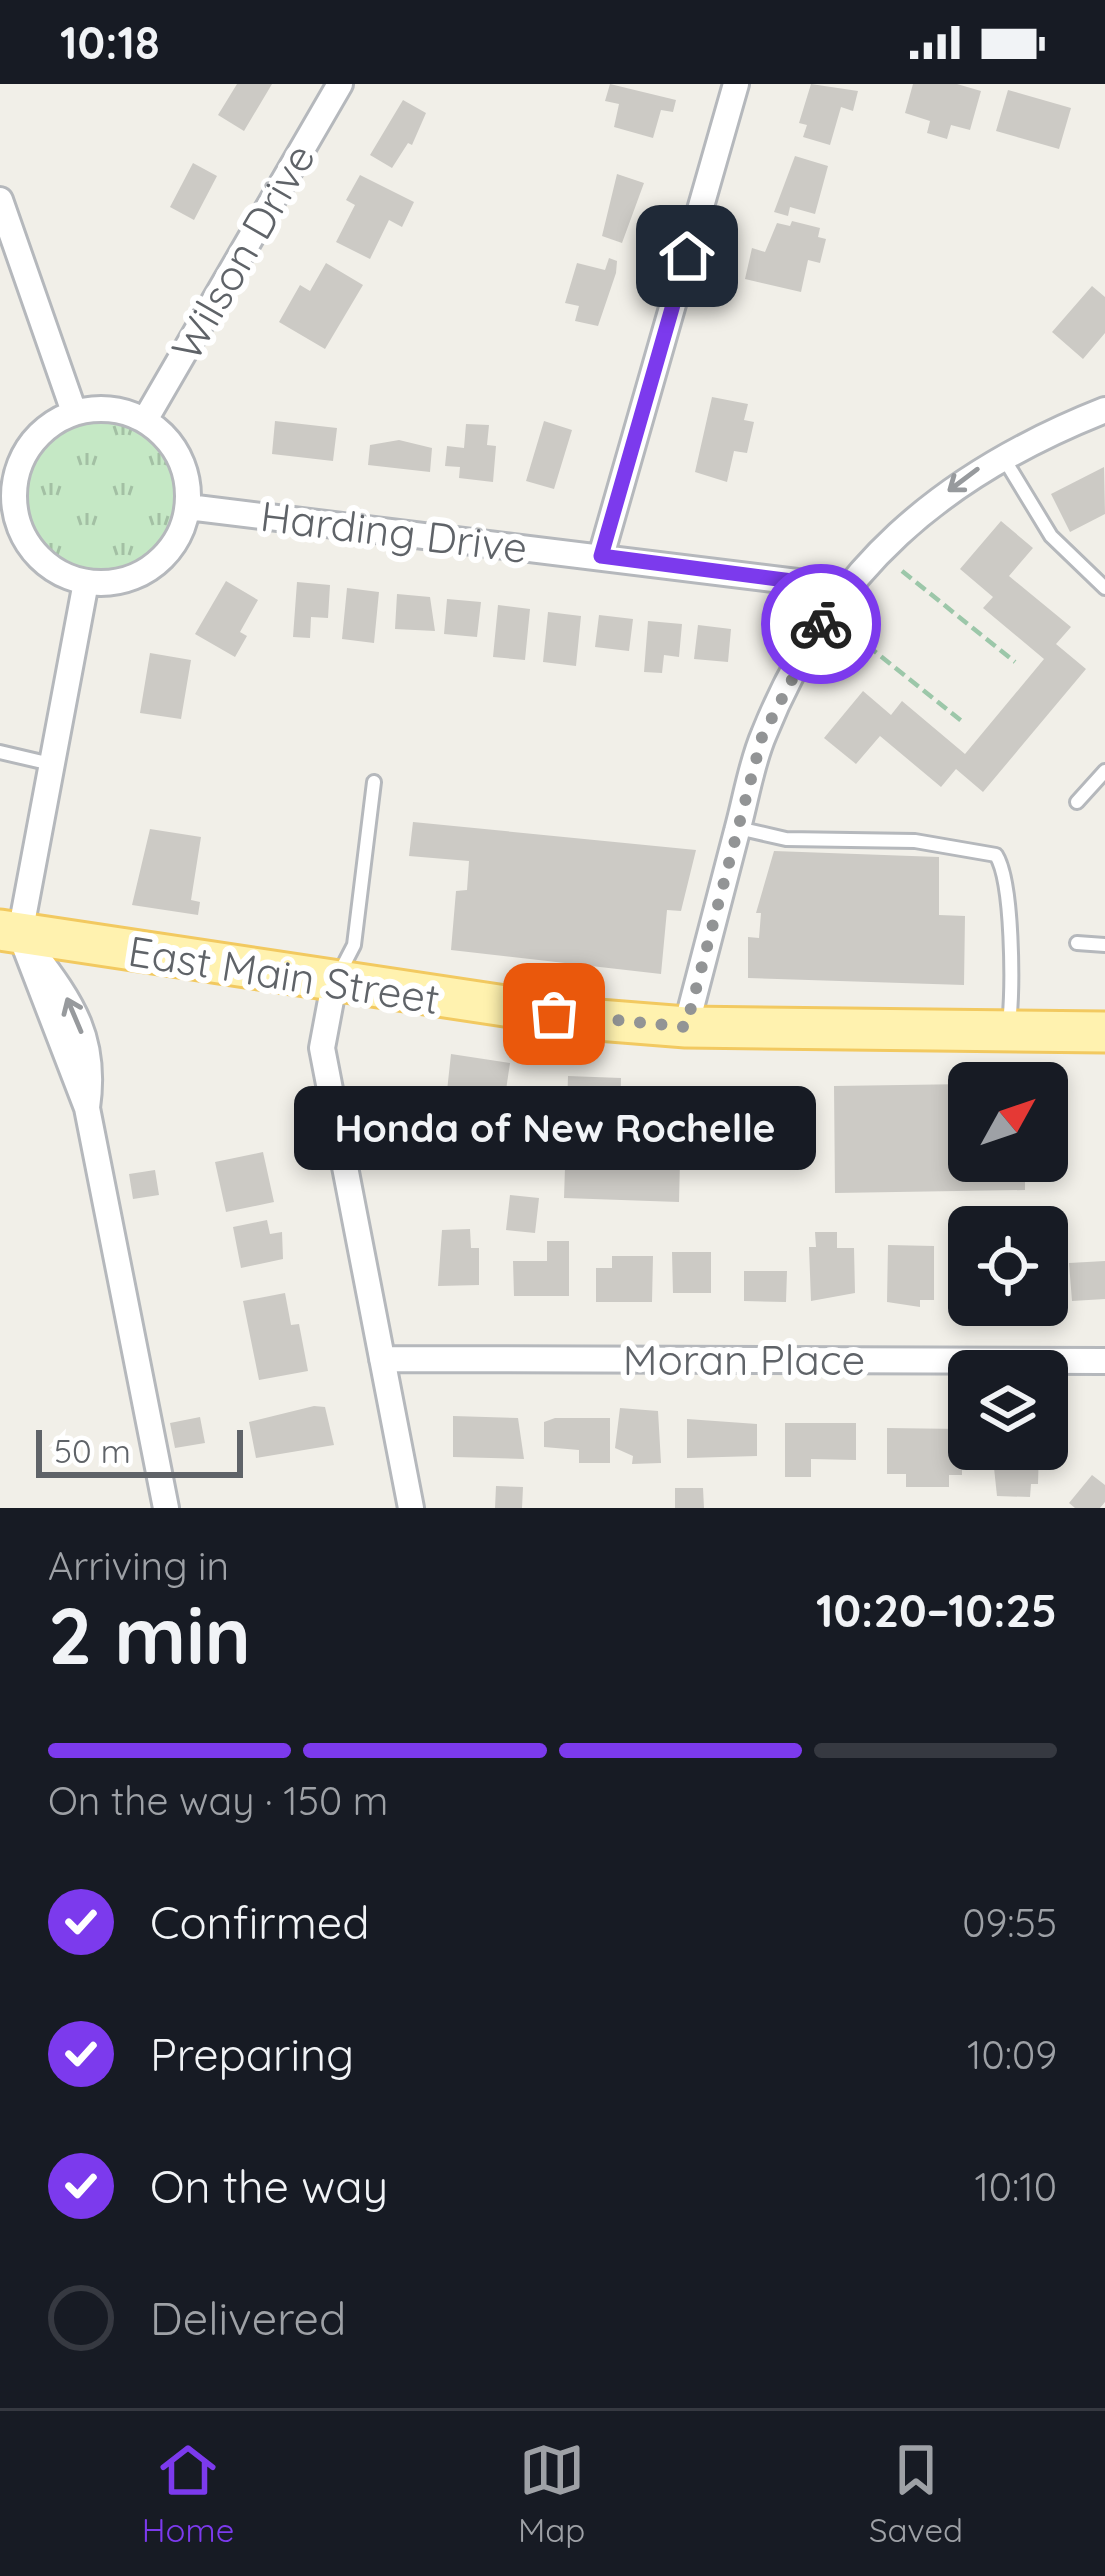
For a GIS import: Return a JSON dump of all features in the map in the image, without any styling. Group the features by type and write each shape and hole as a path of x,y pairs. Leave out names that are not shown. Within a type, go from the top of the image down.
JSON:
{"main road":[{"name":"East Main Street","path":"10,932 334,984 686,1027 1089,1032"}],"street":[{"name":"Wilson Drive","path":"145,420 340,84"},
{"path":"601,556 736,84"},
{"path":"0,200 74,412"},
{"path":"98,408 145,420 179,457 188,507 181,534 153,566 115,583 86,582 42,560 26,541 16,518 9,465 50,424 74,412 98,408"},
{"path":"686,1027 762,737 804,648 846,588 931,506 1002,455 1105,410"},
{"name":"Harding Drive","path":"188,507 846,588"},
{"path":"86,582 52,764 10,932 87,1108 166,1508"},
{"path":"334,984 322,1048 411,1508"},
{"name":"Moran Place","path":"382,1359 1105,1361"}],"lane":[{"path":"1002,455 1051,536 1105,588"},
{"path":"0,752 52,764"},
{"path":"1077,802 1105,771"},
{"path":"334,984 354,945 374,782"},
{"path":"738,828 786,839 915,841 995,855 1008,874 1005,916 1015,976 1008,1031"},
{"path":"1077,943 1105,945"}],"path":[{"path":"902,572 1015,662"},
{"path":"853,634 964,724"}],"green space":[{"path":"103,417 133,423 158,440 175,465 181,495 175,525 158,550 133,567 103,573 73,567 48,550 31,525 25,495 31,465 48,440 73,423"}],"building":[{"path":"237,84 272,84 244,131 218,115"},
{"path":"610,84 676,100 673,112 661,110 653,138 614,127 619,104 605,101"},
{"path":"811,84 858,91 853,111 841,107 830,145 803,137 807,125 799,123"},
{"path":"913,84 957,84 981,91 970,130 951,125 947,139 927,133 930,121 905,113"},
{"path":"1008,90 1071,108 1059,149 996,131"},
{"path":"403,100 426,113 412,145 408,143 392,168 370,155"},
{"path":"795,156 828,166 815,214 790,207 788,216 774,212"},
{"path":"193,163 217,176 194,220 170,207"},
{"path":"617,174 644,183 622,243 602,236"},
{"path":"360,175 414,202 402,227 389,220 370,259 336,242 355,205 346,200"},
{"path":"792,221 820,228 818,237 826,239 820,263 808,260 801,292 745,279 752,248 765,252 777,223 790,226"},
{"path":"609,258 617,261 616,273 598,326 575,321 579,306 565,303 577,263 605,270"},
{"path":"326,263 363,285 325,349 279,322 300,285 310,291"},
{"path":"1092,286 1105,297 1105,333 1083,359 1052,332"},
{"path":"712,397 748,404 744,420 754,422 747,453 734,451 727,482 695,472"},
{"path":"275,421 337,428 333,461 272,454"},
{"path":"544,421 572,430 554,489 526,481"},
{"path":"466,424 489,425 487,445 496,446 493,482 459,478 460,467 445,466 447,446 464,448"},
{"path":"399,440 432,448 430,472 368,465 370,445"},
{"path":"1104,467 1105,514 1070,532 1051,494"},
{"path":"1001,521 1033,548 1009,576 1071,627 1056,644 1086,669 983,792 956,769 941,787 880,736 856,764 824,738 863,691 891,715 902,701 965,754 1044,659 983,608 993,597 960,569"},
{"path":"226,581 258,600 240,632 247,636 235,657 195,634"},
{"path":"297,582 330,585 328,618 311,617 310,638 293,637"},
{"path":"347,588 379,592 374,643 342,639"},
{"path":"397,594 430,597 435,631 395,629"},
{"path":"447,599 481,602 477,637 444,634"},
{"path":"498,605 530,609 525,660 493,657"},
{"path":"548,612 581,616 576,666 543,662"},
{"path":"599,615 633,619 629,651 595,647"},
{"path":"648,621 682,624 679,657 664,655 662,673 644,672"},
{"path":"698,625 731,629 728,662 694,659"},
{"path":"150,653 191,660 181,719 140,713"},
{"path":"413,822 696,850 681,911 667,910 661,974 451,950 456,891 467,890 469,861 409,856"},
{"path":"150,829 201,837 191,900 200,902 198,915 132,905"},
{"path":"774,851 939,857 939,915 965,916 964,985 748,978 748,937 759,938 761,913 756,913"},
{"path":"451,1054 510,1063 495,1164 440,1156"},
{"path":"568,1076 621,1078 619,1159 680,1161 679,1202 564,1198"},
{"path":"948,1084 948,1182 1025,1182 1025,1190 835,1193 834,1086"},
{"path":"263,1152 274,1202 226,1212 215,1162"},
{"path":"155,1170 159,1195 133,1199 129,1174"},
{"path":"510,1195 539,1198 535,1233 506,1230"},
{"path":"267,1220 270,1234 282,1232 283,1259 241,1268 233,1227"},
{"path":"470,1229 471,1248 479,1248 479,1285 438,1286 442,1230"},
{"path":"815,1232 837,1232 837,1248 854,1248 855,1293 811,1301 809,1247 816,1247"},
{"path":"547,1241 569,1241 569,1296 514,1296 513,1261 547,1261"},
{"path":"888,1245 934,1246 934,1300 920,1300 920,1307 887,1302"},
{"path":"672,1252 711,1252 711,1293 673,1293"},
{"path":"612,1256 653,1256 652,1302 596,1302 596,1268 612,1268"},
{"path":"1105,1261 1105,1299 1072,1301 1069,1263"},
{"path":"744,1271 787,1271 786,1302 744,1301"},
{"path":"285,1293 291,1325 299,1324 308,1371 259,1380 243,1301"},
{"path":"325,1407 334,1445 256,1458 249,1422"},
{"path":"620,1408 658,1411 661,1463 632,1464 633,1456 615,1448"},
{"path":"453,1416 518,1418 524,1459 453,1457"},
{"path":"200,1417 205,1443 175,1448 170,1423"},
{"path":"610,1418 610,1463 579,1463 579,1450 544,1447 544,1422"},
{"path":"687,1419 757,1424 757,1456 687,1458"},
{"path":"785,1423 856,1423 856,1460 811,1459 811,1477 785,1477"},
{"path":"887,1428 948,1429 948,1470 962,1470 962,1475 949,1475 949,1487 906,1487 906,1474 887,1474"},
{"path":"994,1470 1038,1470 1038,1484 1031,1484 1030,1497 997,1496"},
{"path":"1092,1475 1105,1485 1105,1502 1100,1508 1075,1508 1069,1503"},
{"path":"496,1486 523,1487 522,1508 495,1508"},
{"path":"675,1488 703,1488 704,1508 675,1508"}],"way so far":[{"path":"554,1014 686,1027 762,737 804,648 821,624"}],"place":[{"name":"Honda of New Rochelle","path":"554,1014"}],"route":[{"path":"687,256 601,556 846,588 821,624"}]}
